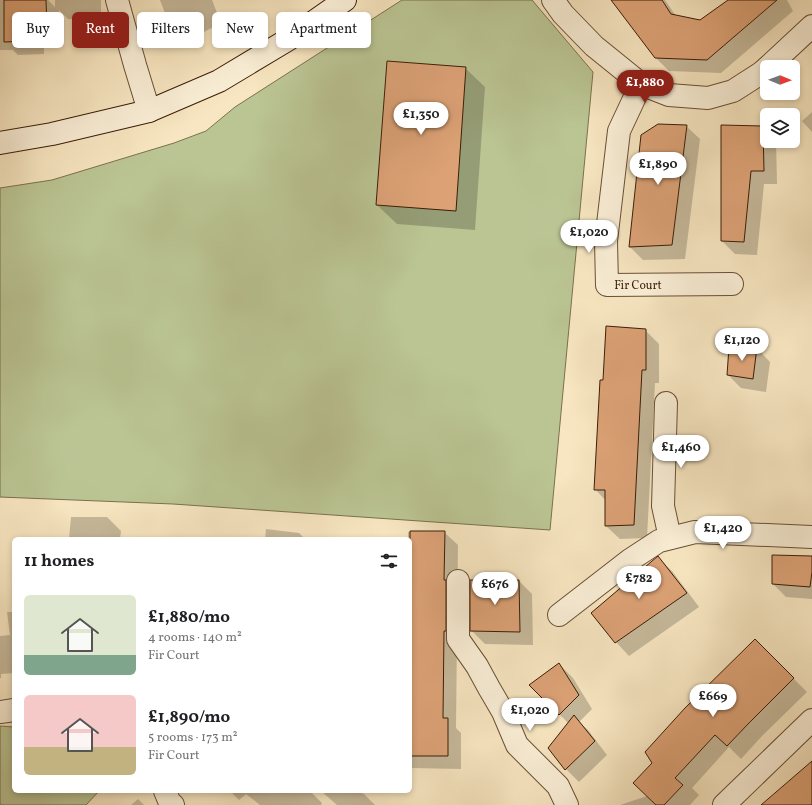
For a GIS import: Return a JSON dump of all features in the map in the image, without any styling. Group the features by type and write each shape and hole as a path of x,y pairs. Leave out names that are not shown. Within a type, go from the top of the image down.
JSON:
{"street":[{"path":"117,0 149,111"},
{"path":"0,143 52,134 149,111 218,81 288,39 346,0"},
{"path":"553,0 563,14 594,46 641,84 669,95 708,98 733,91 760,74"},
{"path":"777,60 808,37"},
{"name":"Fir Court","path":"641,84 618,131 606,241 607,285 732,284"},
{"path":"666,403 663,506 670,538"},
{"path":"559,614 630,560 659,541 695,532 812,537"},
{"path":"458,581 458,639 477,666 503,712 517,745 558,786 567,805"},
{"path":"0,712 12,710"},
{"path":"724,805 812,720"},
{"path":"166,793 170,803 173,805"}],"green space":[{"path":"402,0 532,0 593,72 550,530 173,504 0,497 0,188 52,180 174,143 206,131 235,107 327,48 371,48 371,20"},
{"path":"0,726 12,727 12,793 97,793 86,805 0,804"}],"building":[{"path":"4,0 46,0 46,12 12,12 12,42 4,42"},
{"path":"611,0 662,0 671,14 700,20 728,0 777,0 707,60 655,58"},
{"path":"387,61 466,67 456,211 376,205"},
{"path":"658,124 687,125 672,245 629,247 641,135"},
{"path":"721,125 760,126 760,148 763,148 764,171 751,171 744,242 721,241"},
{"path":"606,326 646,329 646,370 642,370 634,525 605,526 605,490 594,490 600,380 603,380"},
{"path":"729,347 757,347 753,379 727,375"},
{"path":"410,531 445,531 444,580 446,580 446,631 444,631 443,718 448,718 448,756 412,756 412,537 410,537"},
{"path":"772,555 812,556 810,587 772,584"},
{"path":"658,556 687,593 615,643 591,613"},
{"path":"470,580 519,580 520,632 470,631"},
{"path":"755,639 794,678 727,746 715,735 675,778 683,785 664,805 656,805 633,783 652,763 645,752 685,708"},
{"path":"559,663 579,695 559,715 529,685"},
{"path":"574,715 595,741 565,770 548,748"},
{"path":"812,761 812,805 761,805"}]}
